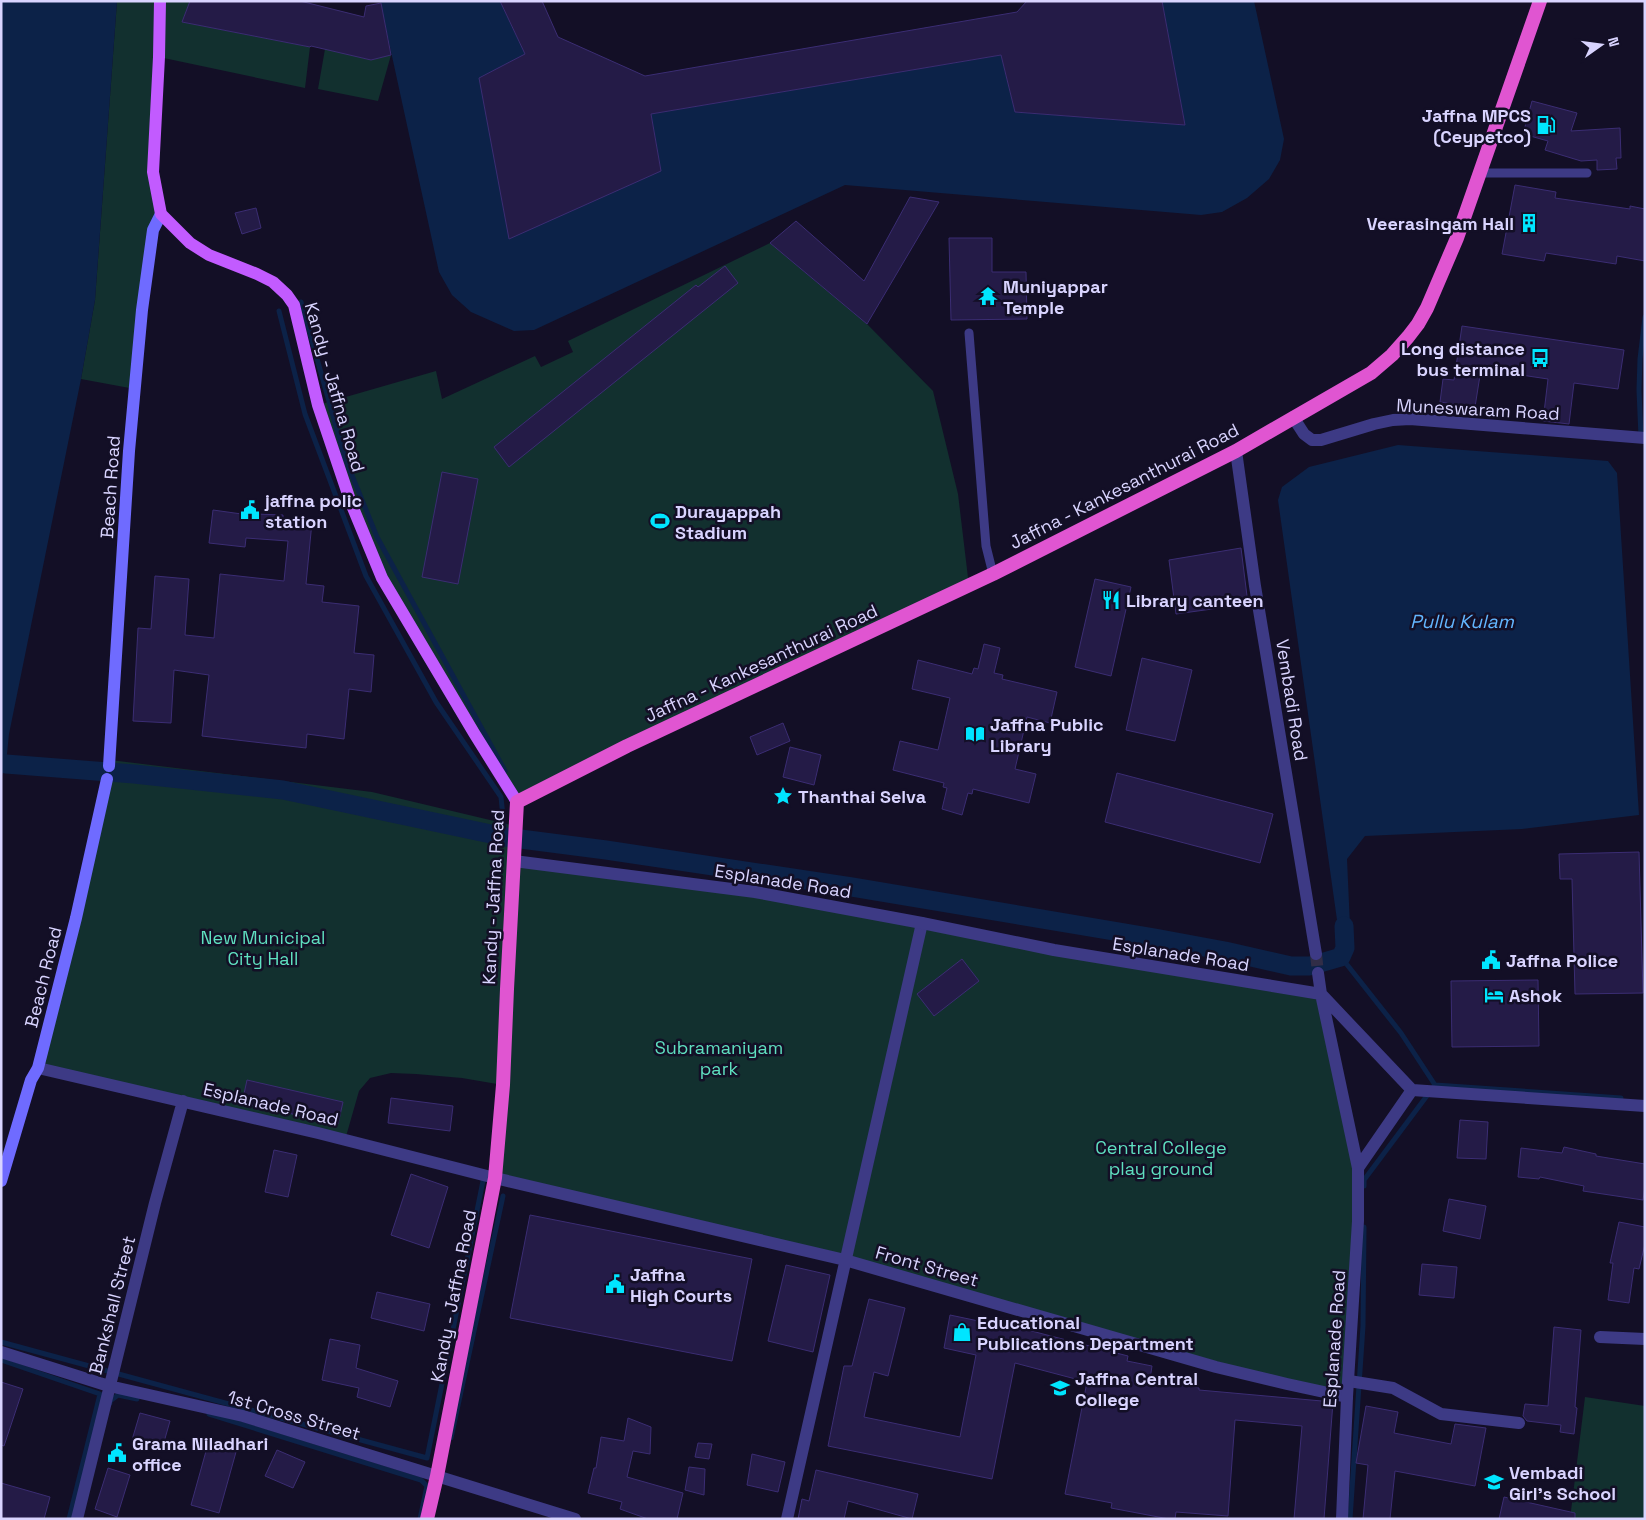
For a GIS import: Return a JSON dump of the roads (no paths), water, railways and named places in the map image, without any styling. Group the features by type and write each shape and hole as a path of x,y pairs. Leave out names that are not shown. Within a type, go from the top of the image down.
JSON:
{"highway":[{"name":"Jaffna - Kankesanthurai Road","path":"517,802 611,754 993,574 1236,451 1370,373 1392,355 1418,324 1447,262 1540,1"},
{"name":"Kandy - Jaffna Road","path":"427,1519 495,1178 503,1085 517,802"}],"main road":[{"path":"160,1 159,56 152,172 162,214"},
{"name":"Kandy - Jaffna Road","path":"162,214 190,243 209,255 273,282 286,294 294,305 318,405 351,503 382,578 517,802"},
{"name":"Beach Road","path":"1,1180 31,1080 38,1068 76,918 108,772 129,451 142,310 153,230 162,214"}],"street":[{"name":"Muneswaram Road","path":"1293,417 1304,434 1312,440 1322,440 1374,424 1410,419 1645,438"},
{"name":"Vembadi Road","path":"1236,451 1255,586 1316,954"},
{"name":"Esplanade Road","path":"514,861 755,892 1054,950 1321,994 1358,1168 1358,1221 1347,1397 1342,1519"},
{"path":"787,1519 922,923"},
{"path":"1318,973 1321,994 1418,1090 1645,1106"},
{"name":"Esplanade Road","path":"38,1068 346,1140 495,1178"},
{"path":"1358,1168 1418,1090"},
{"name":"Bankshall Street","path":"77,1519 155,1203 183,1101"},
{"name":"Front Street","path":"495,1178 845,1260 1216,1367 1347,1397"},
{"path":"1600,1337 1645,1340"},
{"name":"1st Cross Street","path":"1,1352 110,1386 243,1416 575,1519"},
{"path":"1349,1381 1393,1388 1441,1414 1519,1423"}],"lane":[{"path":"1479,173 1587,173"},
{"path":"969,333 986,546 993,574"}],"water":[{"path":"1,1 117,1 95,300 81,379 9,734 6,764 1,778"},
{"path":"380,1 500,1 525,54 661,171 651,114 1001,55 1015,112 1185,125 1162,1 1254,1 1284,139 1280,160 1269,179 1247,198 1222,212 1201,215 845,185 534,330 514,331 471,312 452,295 439,272"},
{"name":"Pullu Kulam","path":"1398,445 1608,461 1617,473 1639,815 1522,829 1365,836 1347,859 1350,926 1338,927 1278,500 1282,487 1309,467"}],"waterway":[{"path":"301,302 345,458 377,537 505,771"},
{"path":"279,311 305,414 366,576 436,702 501,797 505,837"},
{"path":"1641,437 1640,359 1645,317"},
{"path":"6,764 134,774 283,790 505,837 606,850 852,887 1155,938 1291,966 1310,966 1341,957 1345,948 1344,926"},
{"path":"1341,957 1401,1033 1435,1085 1621,1098"},
{"path":"1364,1186 1364,1180 1435,1085"},
{"path":"1,1342 427,1458 483,1181"},
{"path":"451,1438 503,1196"},
{"path":"1350,1519 1363,1326 1364,1227"},
{"path":"1,1360 100,1394 69,1519"},
{"path":"110,1403 118,1395 137,1399"},
{"path":"209,1414 421,1480 427,1486 420,1519"}],"tunnel":[{"path":"1316,954 1318,973"}],"place":[{"name":"Jaffna MPCS (Ceypetco)","path":"1546,125"},
{"name":"Veerasingam Hall","path":"1529,223"},
{"name":"Muniyappar Temple","path":"988,296"},
{"name":"Long distance bus terminal","path":"1540,358"},
{"name":"jaffna polic station","path":"250,510"},
{"name":"Durayappah Stadium","path":"660,521"},
{"name":"Library canteen","path":"1111,600"},
{"name":"Jaffna Public Library","path":"975,734"},
{"name":"Thanthai Selva","path":"783,796"},
{"name":"Jaffna Police","path":"1491,960"},
{"name":"Ashok","path":"1494,995"},
{"name":"Jaffna High Courts","path":"615,1284"},
{"name":"Educational Publications Department","path":"962,1332"},
{"name":"Jaffna Central College","path":"1060,1388"},
{"name":"Grama Niladhari office","path":"117,1453"},
{"name":"Vembadi Girl's School","path":"1494,1482"}],"park label":[{"name":"New Municipal City Hall","path":"263,948"},
{"name":"Subramaniyam park","path":"719,1057"},
{"name":"Central College play ground","path":"1161,1157"}]}
